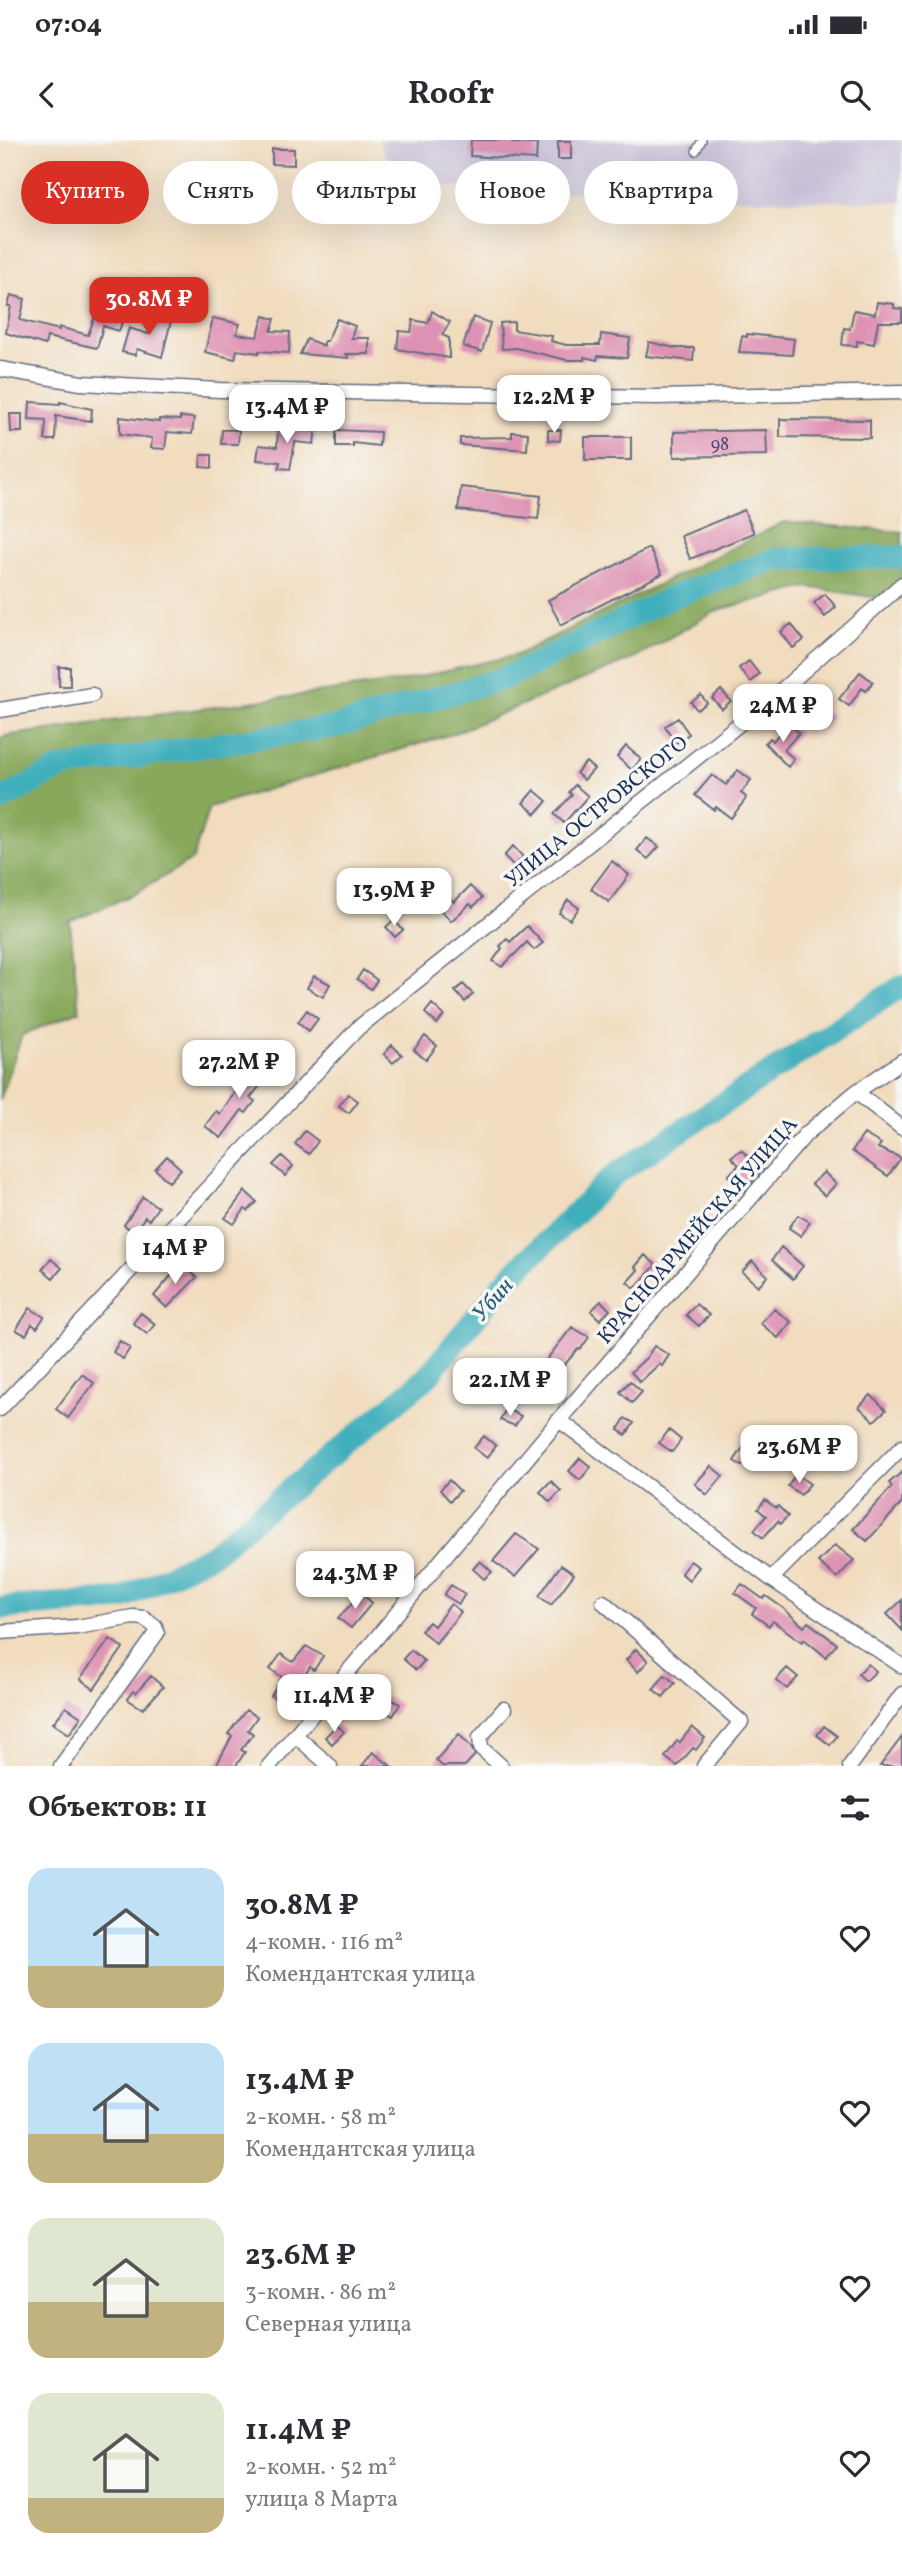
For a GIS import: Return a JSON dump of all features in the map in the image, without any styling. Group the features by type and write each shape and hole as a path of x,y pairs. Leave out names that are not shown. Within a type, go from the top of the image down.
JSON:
{"street":[{"path":"0,369 81,383 220,390 655,397 902,392"},
{"name":"УЛИЦА ОСТРОВСКОГО","path":"0,1409 358,1028 783,689 902,584"},
{"path":"0,710 92,695"},
{"name":"КРАСНОАРМЕЙСКАЯ УЛИЦА","path":"269,1766 559,1420 806,1135 856,1092 902,1061"},
{"path":"856,1092 902,1128"},
{"path":"559,1420 771,1579 902,1666"},
{"path":"771,1579 902,1447"},
{"path":"603,1602 741,1722 704,1766"},
{"path":"0,1632 78,1627 133,1617 144,1618 155,1626 157,1633 61,1766"},
{"path":"850,1766 902,1694"},
{"path":"500,1766 481,1748 480,1737 504,1709"},
{"path":"295,1735 330,1766"}],"lane":[{"path":"696,151 702,140"}],"shaded area":[{"path":"378,140 902,140 902,202 738,198 738,161 584,161 584,192 570,192 570,161 455,161 455,187 441,186 441,161 388,161"}],"green space":[{"path":"784,522 902,532 902,599 885,599 807,587 718,610 632,659 452,734 209,807 193,859 136,893 70,922 79,1011 22,1035 0,1100 0,740 5,736 402,681 517,655"}],"building":[{"path":"471,140 513,140 512,143 537,144 536,160 470,156"},
{"path":"558,141 571,141 571,159 558,159"},
{"path":"272,149 294,149 292,165 272,161"},
{"path":"11,295 25,299 20,320 59,330 59,327 88,335 97,311 122,322 119,331 103,326 97,348 47,337 45,345 6,333"},
{"path":"877,302 894,304 894,308 902,309 902,322 878,322 874,344 857,341 857,346 842,345 844,328 850,329 854,310 875,314"},
{"path":"432,311 450,322 442,335 449,338 449,358 397,349 399,331 411,332 413,320 428,323"},
{"path":"154,312 172,317 162,357 137,349 135,355 122,352 129,328 148,334"},
{"path":"264,316 275,319 271,331 290,332 289,353 237,350 235,359 205,352 213,318 240,324 236,334 257,337"},
{"path":"473,317 490,323 482,352 463,346"},
{"path":"337,319 355,326 351,338 369,338 369,354 344,354 348,355 348,358 300,354 307,339 324,346 324,341 327,341"},
{"path":"514,322 514,330 552,336 551,341 566,345 600,345 601,334 630,338 627,358 598,356 597,360 584,357 584,360 567,360 516,348 502,349 500,323"},
{"path":"747,334 794,339 792,355 739,352 742,336 747,337"},
{"path":"649,342 675,348 694,348 693,361 646,356"},
{"path":"30,402 60,402 92,409 91,421 56,416 55,440 45,440 46,420 29,419"},
{"path":"10,414 22,414 22,432 11,432"},
{"path":"120,417 159,422 159,419 194,418 192,434 167,432 165,449 151,448 152,438 120,434"},
{"path":"780,419 870,420 870,438 780,437"},
{"path":"304,425 316,426 314,444 295,442 290,469 279,468 280,462 257,460 259,445 277,447 278,427 304,429"},
{"path":"222,430 239,430 238,444 221,444"},
{"path":"336,430 380,432 379,446 353,443 353,446 336,446"},
{"path":"548,430 561,430 560,441 548,440"},
{"path":"766,430 767,455 674,457 674,432"},
{"path":"512,432 528,433 527,450 460,445 460,438 512,437"},
{"path":"585,437 631,437 631,460 585,460"},
{"path":"201,455 212,455 212,468 200,467"},
{"path":"461,487 541,496 538,519 458,510"},
{"path":"744,510 754,533 690,559 681,536"},
{"path":"649,548 662,574 561,625 548,600"},
{"path":"825,594 836,607 825,617 814,603"},
{"path":"791,624 804,640 793,648 781,632"},
{"path":"749,661 759,674 750,682 739,668"},
{"path":"59,667 70,667 70,686 59,686"},
{"path":"860,672 873,682 866,691 862,688 849,706 839,699"},
{"path":"721,690 731,701 722,709 712,698"},
{"path":"701,695 707,703 697,710 691,702"},
{"path":"812,700 832,717 824,727 804,710"},
{"path":"678,718 689,734 676,743 665,726"},
{"path":"788,723 799,733 784,750 794,759 788,767 765,743 770,738 773,741"},
{"path":"626,746 641,759 632,770 617,757"},
{"path":"586,762 594,769 584,780 576,773"},
{"path":"738,770 751,780 741,793 746,797 745,800 731,818 716,807 714,810 695,795 712,775 726,785"},
{"path":"575,785 588,796 564,823 554,814 572,795 569,792"},
{"path":"534,790 547,801 536,814 523,803"},
{"path":"647,838 659,847 648,859 637,850"},
{"path":"513,846 523,857 514,866 504,856"},
{"path":"612,861 629,875 609,902 591,889"},
{"path":"470,886 482,898 473,907 470,904 451,921 438,907 449,897 454,902"},
{"path":"568,900 579,908 570,920 559,913"},
{"path":"394,920 403,930 395,937 386,927"},
{"path":"527,926 543,943 534,950 527,942 502,967 493,961 502,948 500,946 507,939 510,942"},
{"path":"363,970 377,980 371,989 357,979"},
{"path":"314,976 330,984 323,997 307,988"},
{"path":"463,984 473,994 465,1002 455,991"},
{"path":"432,1004 444,1015 437,1024 425,1013"},
{"path":"307,1010 318,1019 309,1031 298,1022"},
{"path":"425,1036 437,1046 426,1060 414,1050"},
{"path":"392,1045 402,1055 393,1063 384,1054"},
{"path":"257,1059 272,1071 250,1098 255,1101 246,1113 242,1110 221,1138 205,1126 216,1111 220,1114"},
{"path":"348,1094 358,1101 349,1113 339,1106"},
{"path":"305,1131 318,1141 309,1154 295,1144"},
{"path":"864,1134 881,1144 878,1148 901,1158 888,1176 852,1151"},
{"path":"741,1150 763,1169 744,1191 728,1176 739,1165 731,1157"},
{"path":"167,1156 181,1169 169,1182 155,1169"},
{"path":"282,1156 293,1166 285,1176 273,1165"},
{"path":"824,1172 836,1184 825,1196 812,1184"},
{"path":"245,1191 257,1202 248,1211 245,1209 234,1224 225,1218"},
{"path":"143,1197 158,1207 149,1220 145,1217 134,1232 124,1225"},
{"path":"798,1215 810,1222 801,1236 789,1228"},
{"path":"781,1247 803,1266 793,1279 772,1260"},
{"path":"645,1255 656,1265 635,1288 627,1282 638,1270 635,1267"},
{"path":"51,1259 62,1268 53,1278 42,1269"},
{"path":"752,1261 768,1276 758,1286 742,1272"},
{"path":"181,1264 197,1277 167,1308 154,1296"},
{"path":"601,1301 610,1310 600,1320 591,1311"},
{"path":"696,1304 709,1315 699,1326 686,1315"},
{"path":"30,1308 44,1317 37,1328 32,1324 26,1335 16,1330"},
{"path":"774,1309 791,1322 778,1338 760,1323"},
{"path":"141,1313 155,1324 147,1334 133,1323"},
{"path":"572,1327 589,1337 560,1370 547,1359"},
{"path":"120,1341 130,1348 123,1359 113,1352"},
{"path":"654,1346 669,1355 662,1366 659,1364 640,1382 631,1372"},
{"path":"82,1374 94,1383 68,1418 56,1409"},
{"path":"527,1381 542,1393 535,1401 520,1390"},
{"path":"630,1381 642,1392 632,1403 620,1392"},
{"path":"871,1395 886,1410 874,1421 859,1407"},
{"path":"506,1409 521,1416 515,1426 500,1420"},
{"path":"625,1418 634,1423 626,1435 618,1430"},
{"path":"669,1430 681,1440 672,1452 659,1443"},
{"path":"780,1434 799,1448 790,1459 772,1444"},
{"path":"484,1436 496,1446 487,1458 474,1448"},
{"path":"751,1436 759,1441 742,1466 734,1461"},
{"path":"834,1442 844,1451 834,1461 823,1452"},
{"path":"580,1458 591,1467 580,1480 569,1471"},
{"path":"711,1466 723,1476 707,1495 695,1484"},
{"path":"902,1472 902,1503 867,1541 853,1529 892,1487 889,1483"},
{"path":"796,1474 810,1484 801,1495 788,1486"},
{"path":"449,1480 460,1491 450,1501 440,1490"},
{"path":"551,1481 561,1491 550,1502 540,1492"},
{"path":"765,1500 776,1508 778,1506 788,1516 780,1524 778,1521 763,1538 754,1530 766,1516 758,1509"},
{"path":"516,1534 539,1549 515,1577 493,1561"},
{"path":"835,1545 854,1560 837,1578 818,1562"},
{"path":"480,1561 492,1572 484,1579 473,1569"},
{"path":"690,1561 699,1567 689,1580 681,1573"},
{"path":"561,1565 574,1574 551,1605 539,1596"},
{"path":"742,1584 763,1599 766,1596 804,1627 808,1622 837,1644 826,1657 804,1639 802,1642 773,1621 769,1626 752,1614 756,1608 735,1593"},
{"path":"451,1585 465,1594 459,1604 444,1595"},
{"path":"362,1593 372,1603 351,1628 338,1618"},
{"path":"902,1600 902,1630 887,1614"},
{"path":"451,1604 461,1612 436,1643 421,1631 429,1622 434,1626"},
{"path":"110,1639 123,1648 94,1689 80,1679"},
{"path":"306,1646 323,1656 314,1670 310,1667 297,1687 294,1685 283,1703 271,1696 282,1677 270,1669 281,1654 293,1662"},
{"path":"636,1649 648,1661 638,1672 626,1660"},
{"path":"411,1650 424,1661 416,1670 403,1659"},
{"path":"868,1664 876,1671 866,1681 858,1674"},
{"path":"787,1668 798,1677 787,1689 776,1680"},
{"path":"665,1675 675,1683 663,1697 653,1689"},
{"path":"151,1676 163,1687 143,1709 127,1699"},
{"path":"385,1696 400,1704 393,1716 380,1708"},
{"path":"66,1707 81,1717 69,1734 53,1723"},
{"path":"246,1710 257,1717 248,1730 253,1734 241,1750 245,1752 236,1766 216,1766 232,1736 228,1734"},
{"path":"337,1725 344,1732 332,1744 325,1737"},
{"path":"824,1726 837,1736 830,1745 817,1735"},
{"path":"692,1727 705,1738 696,1750 693,1748 677,1766 665,1757"},
{"path":"459,1734 475,1755 465,1766 442,1766 436,1760"},
{"path":"902,1737 902,1766 880,1766"},
{"path":"373,1752 391,1766 362,1766"}],"waterway":[{"path":"0,800 61,768 338,726 505,678 672,597 775,559 902,557"},
{"name":"Убин","path":"0,1608 121,1599 211,1555 426,1378 504,1283 614,1175 902,986"}]}
